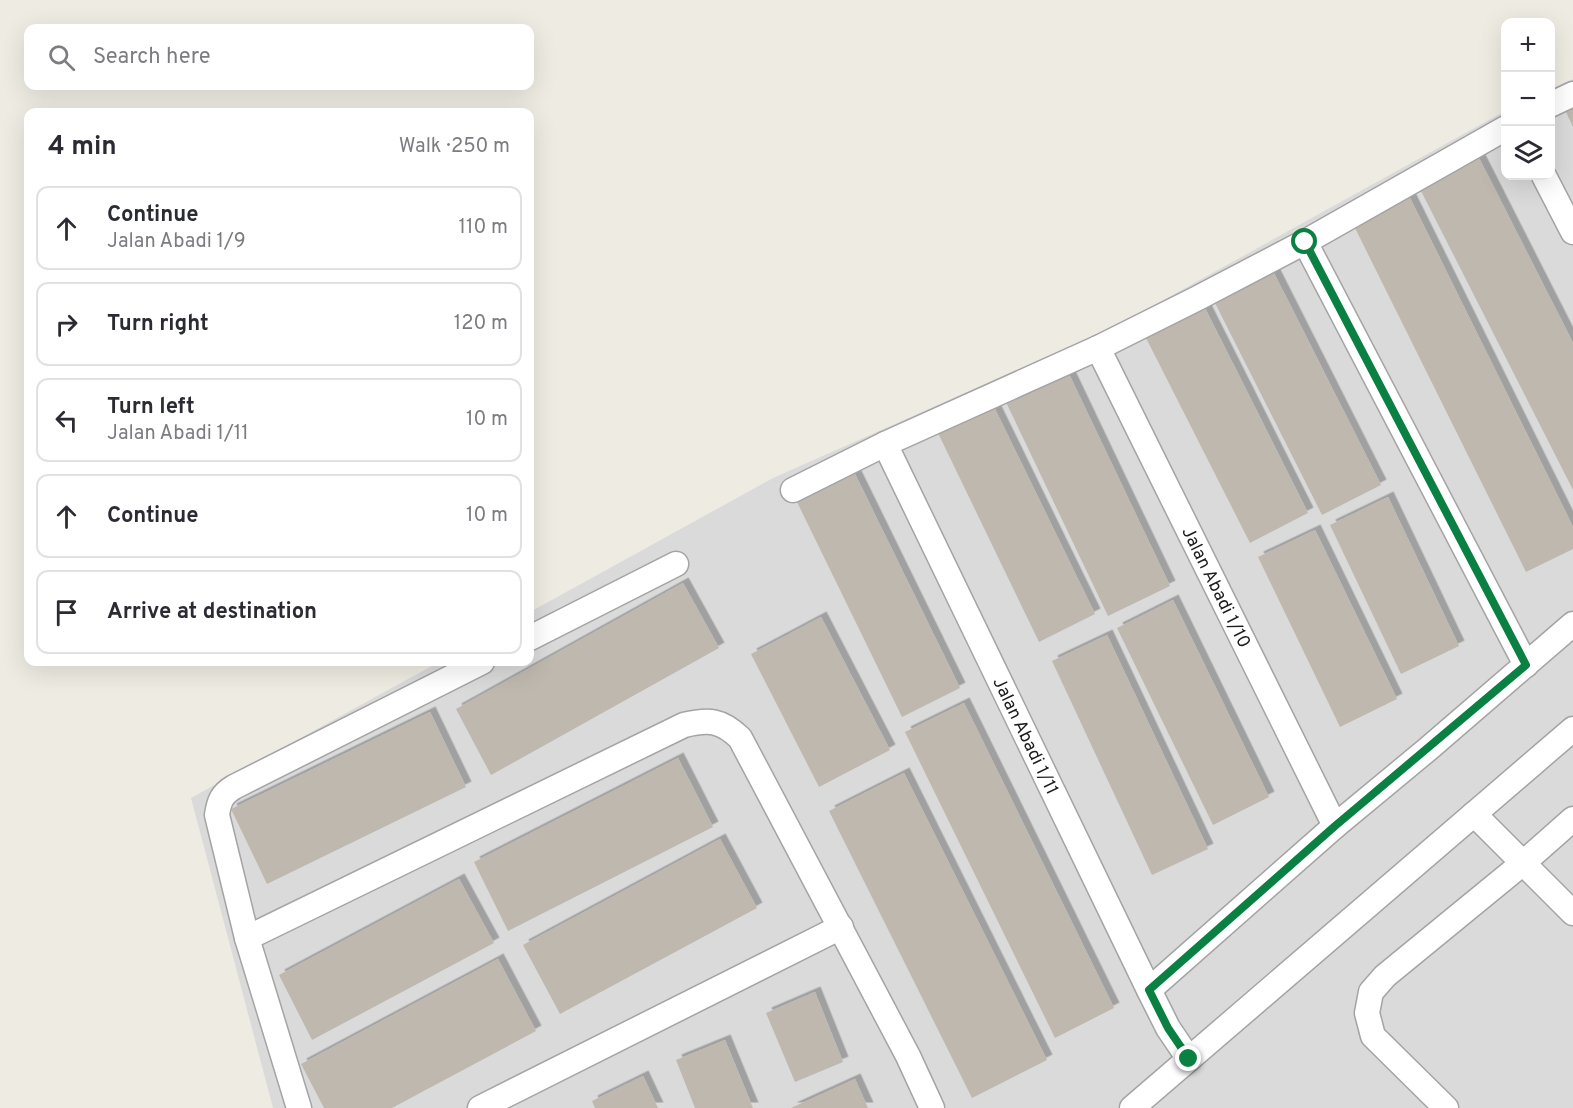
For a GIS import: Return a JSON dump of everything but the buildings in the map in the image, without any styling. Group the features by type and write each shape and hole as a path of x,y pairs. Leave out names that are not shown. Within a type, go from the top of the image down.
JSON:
{"street":[{"path":"1555,103 1573,94"},
{"path":"793,490 885,444 1098,348 1305,242 1501,131"},
{"path":"1546,180 1573,232"},
{"path":"1305,242 1526,665"},
{"name":"Jalan Abadi 1/10","path":"1098,348 1335,826"},
{"name":"Jalan Abadi 1/11","path":"885,444 1149,990 1168,1028 1189,1059"},
{"path":"534,636 676,564"},
{"path":"1149,990 1335,826 1573,624"},
{"path":"299,1108 247,938 218,815 219,803 224,793 474,666"},
{"path":"247,938 684,725 713,722 730,728 740,738 908,1056 932,1108"},
{"path":"1132,1108 1573,729"},
{"path":"1474,814 1573,913"},
{"path":"1446,1108 1373,1036 1367,1013 1371,992 1385,976 1573,819"},
{"path":"480,1108 841,927"}],"shaded area":[{"path":"1573,79 1573,1108 273,1108 191,798 432,666 534,666 534,610 773,478 1122,323 1501,113 1501,180 1555,180 1555,87"}],"route":[{"path":"1189,1059 1168,1028 1149,990 1335,826 1526,665 1305,242"}]}
